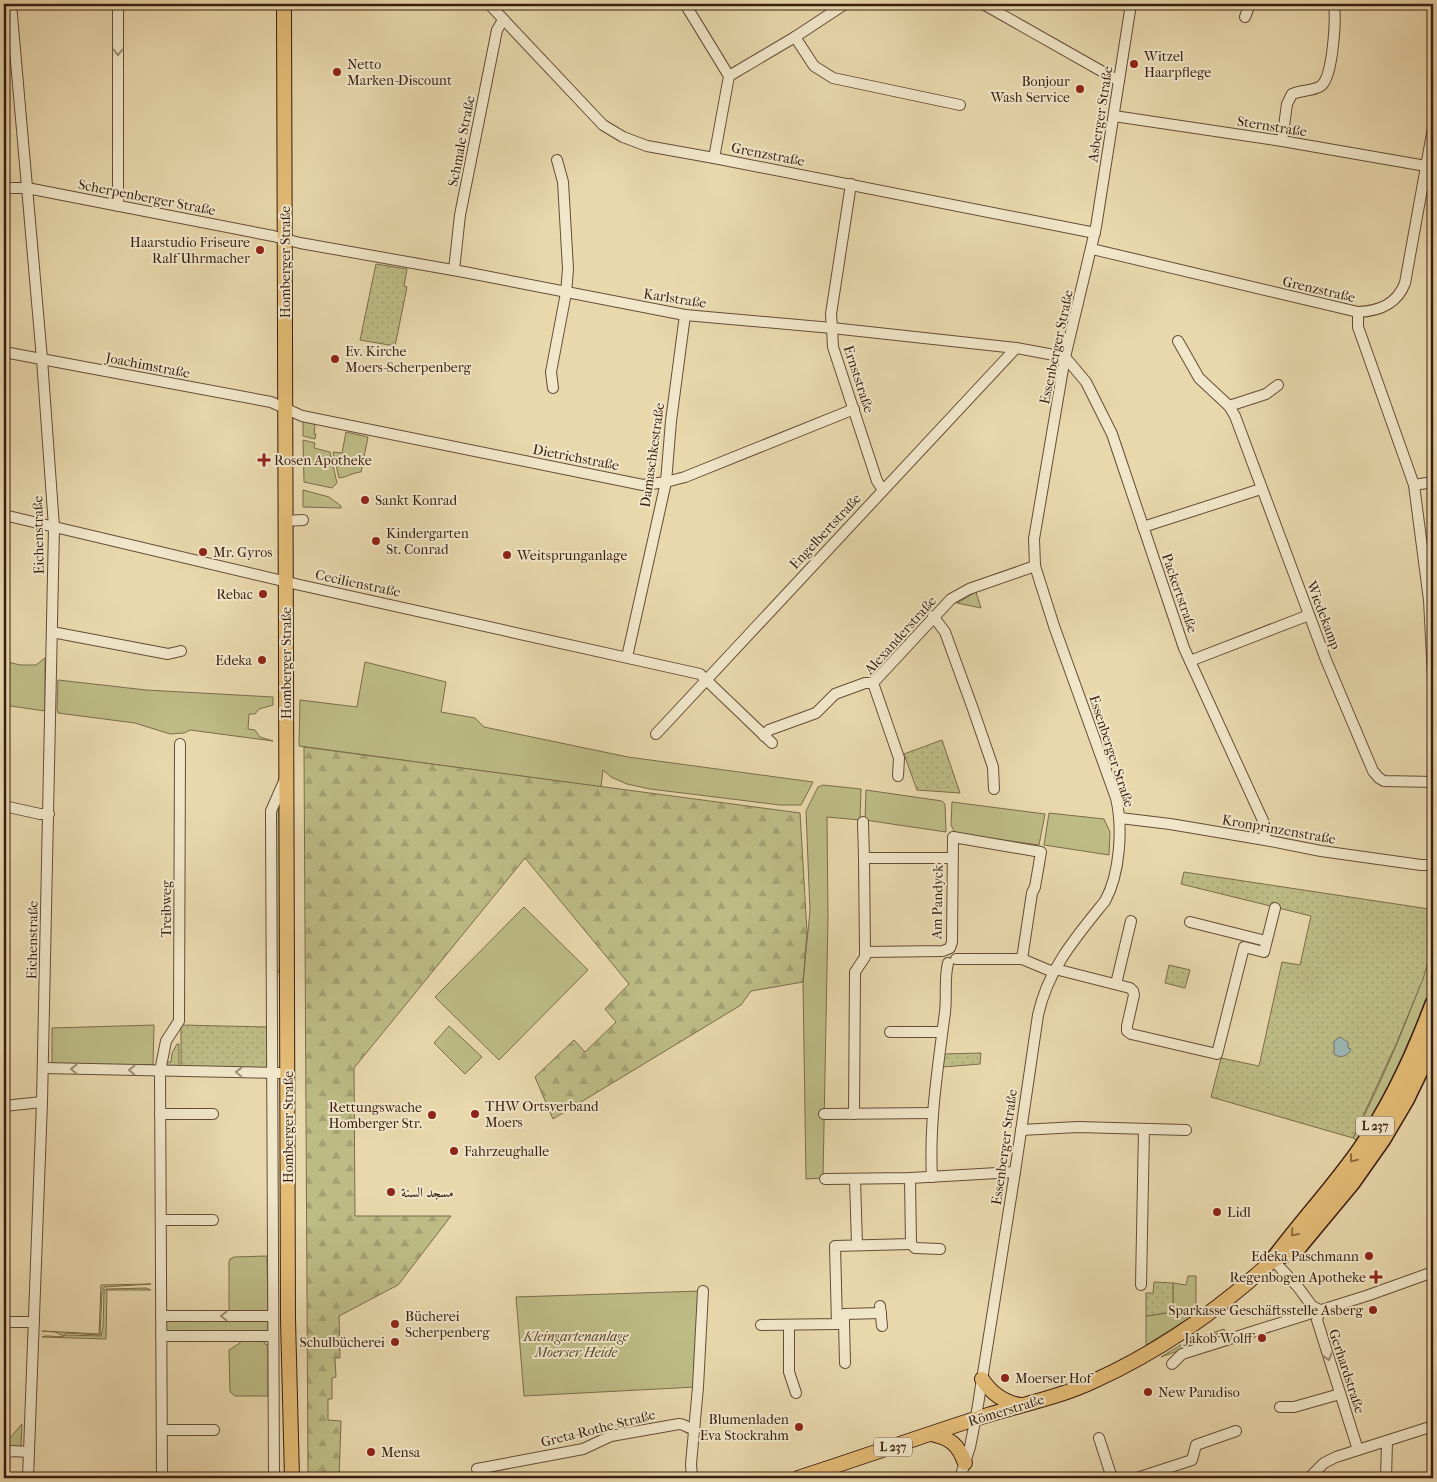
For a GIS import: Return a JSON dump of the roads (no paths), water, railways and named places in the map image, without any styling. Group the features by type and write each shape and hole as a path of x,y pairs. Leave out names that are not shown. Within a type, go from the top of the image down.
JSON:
{"highway":[{"name":"L 237","path":"1273,1260 1316,1208 1370,1134 1405,1073 1433,1004"},
{"name":"L 237","path":"1273,1260 1298,1248 1352,1183 1380,1144 1406,1100 1433,1044"}],"main road":[{"name":"Homberger Straße","path":"284,4 288,1319 292,1478"},
{"name":"Römerstraße","path":"798,1478 975,1419 1082,1386 1144,1356 1222,1304 1273,1260"},
{"path":"982,1378 988,1387 1002,1399 1021,1405"},
{"path":"931,1434 946,1438 956,1444 965,1462"}],"street":[{"name":"Eichenstraße","path":"11,4 42,359 54,527 43,1068 28,1478"},
{"path":"118,4 118,206"},
{"name":"Grenzstraße","path":"489,4 603,125 623,137 647,146 1096,230"},
{"path":"685,4 729,76 714,158"},
{"path":"729,76 846,4"},
{"path":"983,4 1119,81"},
{"name":"Asberger Straße","path":"1096,230 1131,4"},
{"path":"1245,18 1250,4"},
{"path":"1282,141 1287,104 1292,94 1302,90 1316,89 1327,79 1335,27 1334,4"},
{"name":"Schmale Straße","path":"454,270 460,215 498,30 503,20"},
{"path":"795,37 814,66 833,78 960,105"},
{"name":"Sternstraße","path":"1114,116 1282,141 1426,166"},
{"name":"Grenzstraße","path":"1092,249 1358,312 1369,312 1384,307 1394,301 1401,292 1405,282 1433,128"},
{"path":"554,388 551,372 566,293 568,269 563,182 557,160"},
{"name":"Ernststraße","path":"851,184 831,314 832,328 834,347 877,481 883,490"},
{"name":"Scherpenberger Straße","path":"4,188 27,188 285,239"},
{"name":"Essenberger Straße","path":"960,1478 970,1447 982,1378 1042,996 1054,970 1068,948 1109,894 1117,857 1120,818 1116,798 1056,632 1035,566 1034,539 1065,357 1096,230"},
{"name":"Karlstraße","path":"285,239 685,315 832,328 1016,348 1065,357"},
{"path":"1358,312 1358,327 1414,485 1429,600 1433,677"},
{"name":"Damaschkestraße","path":"627,657 666,482 671,421 685,315"},
{"name":"Wiedekamp","path":"1178,341 1199,378 1229,406 1235,416 1309,616 1373,771 1378,778 1384,781 1433,782"},
{"name":"Engelbertstraße","path":"656,734 1016,348"},
{"name":"Joachimstraße","path":"4,352 271,402 285,408"},
{"name":"Packertstraße","path":"1065,357 1086,382 1112,434 1190,661 1265,825 1265,840"},
{"path":"1229,406 1266,394 1278,385"},
{"name":"Dietrichstraße","path":"285,408 302,416 643,485 685,477 854,409"},
{"path":"1414,485 1433,482"},
{"path":"1143,526 1261,489"},
{"name":"Cecilienstraße","path":"4,515 286,581 700,674 706,679"},
{"path":"285,521 303,520"},
{"name":"Alexanderstraße","path":"898,776 899,758 872,683 951,599 969,589 1035,566"},
{"path":"933,616 946,632 970,700 993,767 994,789"},
{"path":"1190,661 1309,616"},
{"path":"52,632 168,654 181,652"},
{"path":"706,679 768,740 769,730 816,713 835,694 872,683"},
{"name":"Treibweg","path":"162,1478 160,1070 166,1042 179,1021 180,744"},
{"name":"Homberger Straße","path":"274,1478 271,812 287,776"},
{"path":"4,806 48,814"},
{"name":"Kronprinzenstraße","path":"1120,818 1170,824 1321,851 1433,866"},
{"path":"854,1114 853,1035 855,1028 856,972 865,957 863,822"},
{"name":"Am Pandyck","path":"865,952 946,950 952,942 953,837 1041,852 1035,887 1032,893 1022,959"},
{"name":"Am Pandyck","path":"864,858 952,858"},
{"path":"1244,947 1264,952 1275,908"},
{"path":"1116,984 1131,921"},
{"path":"1190,922 1266,941"},
{"path":"946,950 946,961 1022,959 1054,970 1130,988 1134,995 1127,1030 1131,1034 1217,1054 1246,936"},
{"path":"932,1177 930,1149 933,1113 952,961"},
{"path":"890,1032 942,1032"},
{"path":"43,1068 288,1074"},
{"path":"4,1106 42,1102"},
{"path":"824,1114 933,1113"},
{"path":"160,1114 212,1114"},
{"path":"1021,1130 1078,1127 1186,1130"},
{"path":"1141,1284 1144,1128"},
{"path":"825,1179 910,1178 1015,1172"},
{"path":"910,1178 910,1244"},
{"path":"855,1179 857,1245"},
{"path":"161,1220 213,1220"},
{"path":"846,1363 835,1246 910,1244 915,1248 940,1249"},
{"path":"1273,1260 1298,1287 1312,1306 1320,1310"},
{"path":"1172,1364 1182,1354 1369,1295 1433,1272"},
{"path":"692,1478 703,1291"},
{"path":"841,1324 844,1314 880,1310 882,1326"},
{"name":"Gerhardstraße","path":"1320,1310 1317,1320 1358,1450"},
{"path":"161,1316 273,1316"},
{"path":"4,1322 34,1322"},
{"path":"761,1325 841,1324"},
{"path":"789,1326 789,1372 796,1393"},
{"path":"161,1336 273,1336"},
{"path":"1280,1407 1294,1407 1340,1394"},
{"name":"Greta-Rothe-Straße","path":"477,1469 583,1448 611,1436 679,1424 694,1429"},
{"path":"1309,1478 1324,1463 1336,1457 1433,1426"},
{"path":"162,1430 214,1430"},
{"path":"1137,1478 1192,1460 1196,1445 1236,1431"},
{"path":"1099,1438 1112,1478"},
{"path":"1386,1478 1387,1441"},
{"path":"4,1454 12,1451 29,1452"}],"water":[{"path":"1340,1037 1348,1042 1348,1048 1351,1049 1346,1055 1336,1056 1334,1054 1334,1041"}],"place":[{"name":"Witzel Haarpflege","path":"1134,64"},
{"name":"Netto Marken-Discount","path":"337,72"},
{"name":"Bonjour Wash Service","path":"1080,89"},
{"name":"Haarstudio Friseure Ralf Uhrmacher","path":"260,250"},
{"name":"Ev. Kirche Moers-Scherpenberg","path":"335,359"},
{"name":"Rosen Apotheke","path":"264,460"},
{"name":"Sankt Konrad","path":"365,500"},
{"name":"Kindergarten St. Conrad","path":"376,541"},
{"name":"Mr. Gyros","path":"203,552"},
{"name":"Weitsprunganlage","path":"507,555"},
{"name":"Rebac","path":"263,594"},
{"name":"Edeka","path":"262,660"},
{"name":"THW Ortsverband Moers","path":"475,1114"},
{"name":"Rettungswache Homberger Str.","path":"432,1115"},
{"name":"Fahrzeughalle","path":"454,1151"},
{"name":"مسجد السنة","path":"391,1192"},
{"name":"Lidl","path":"1217,1212"},
{"name":"Edeka Paschmann","path":"1369,1256"},
{"name":"Regenbogen Apotheke","path":"1376,1277"},
{"name":"Sparkasse Geschäftsstelle Asberg","path":"1373,1310"},
{"name":"Bücherei Scherpenberg","path":"395,1324"},
{"name":"Jakob Wolff","path":"1262,1338"},
{"name":"Schulbücherei","path":"395,1342"},
{"name":"Moerser Hof","path":"1005,1378"},
{"name":"New Paradiso","path":"1148,1392"},
{"name":"Blumenladen Eva Stockrahm","path":"799,1427"},
{"name":"Mensa","path":"371,1452"}],"park label":[{"name":"Kleingartenanlage Moerser Heide","path":"576,1344"}]}
